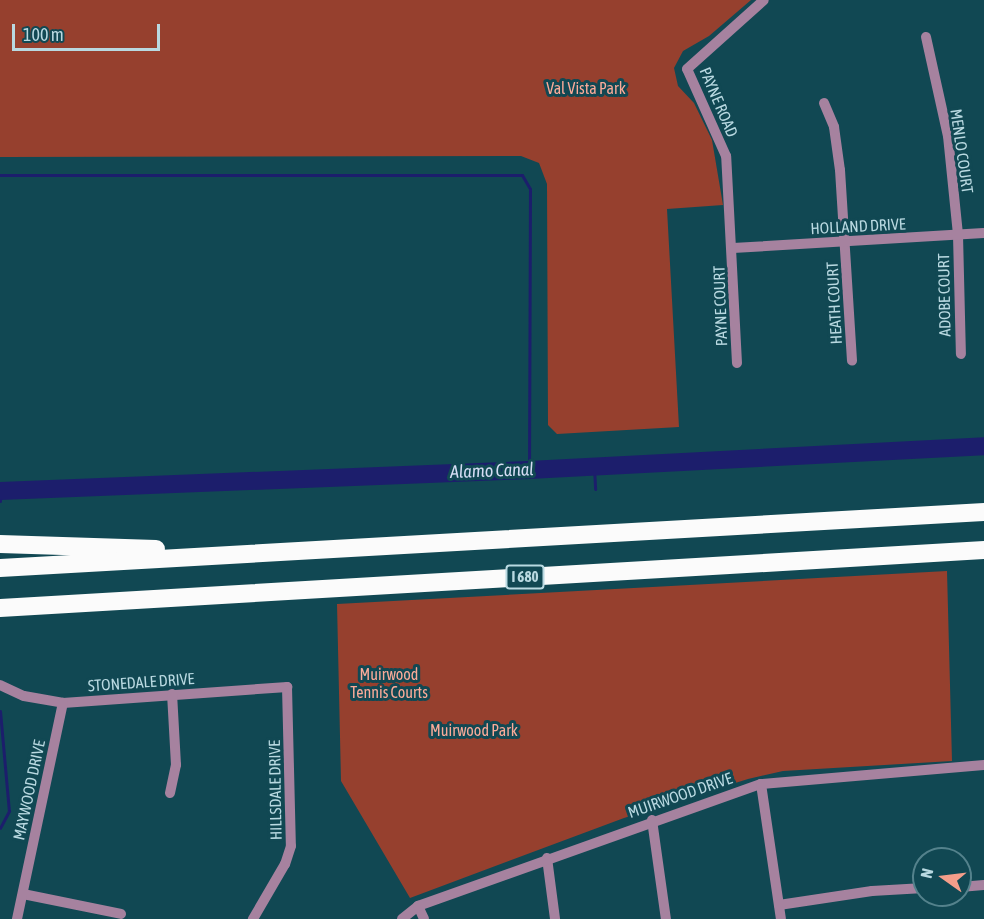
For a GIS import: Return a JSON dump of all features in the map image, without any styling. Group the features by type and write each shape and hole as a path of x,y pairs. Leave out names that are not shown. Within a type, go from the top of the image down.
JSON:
{"highway":[{"path":"0,568 984,512"},
{"path":"0,544 186,550 220,556"},
{"name":"I 680","path":"0,608 984,550"}],"street":[{"name":"PAYNE ROAD","path":"734,248 726,156 687,69 764,0"},
{"name":"MENLO COURT","path":"926,37 948,136 958,235"},
{"name":"HEATH COURT","path":"824,103 834,127 840,170 852,361"},
{"name":"HOLLAND DRIVE","path":"734,248 984,233"},
{"name":"ADOBE COURT","path":"958,235 961,354"},
{"name":"PAYNE COURT","path":"734,248 736,363"},
{"name":"STONEDALE DRIVE","path":"0,685 24,696 63,703 287,687"},
{"name":"HILLSDALE DRIVE","path":"253,919 285,864 291,846 287,687"},
{"path":"170,793 176,765 172,694"},
{"name":"MAYWOOD DRIVE","path":"18,919 63,703"},
{"name":"MUIRWOOD DRIVE","path":"402,919 418,906 652,819 761,784 984,765"},
{"path":"761,784 782,919"},
{"path":"652,819 666,919"},
{"path":"547,858 555,919"},
{"path":"779,905 872,891 912,889"},
{"path":"23,894 121,914"},
{"path":"418,906 424,919"}],"green space":[{"name":"Val Vista Park","path":"0,0 751,0 709,36 683,51 674,68 678,86 694,103 712,140 723,205 667,209 679,427 557,434 548,425 547,184 539,163 521,156 0,157"},
{"name":"Muirwood Park","path":"947,571 952,761 783,771 748,779 624,818 410,898 341,781 337,604"}],"waterway":[{"path":"0,175 522,175 530,189 529,470"},
{"name":"Alamo Canal","path":"0,491 529,470 984,446"},
{"path":"594,467 595,489"},
{"path":"0,491 0,501"},
{"path":"0,711 9,811 0,828"}],"park label":[{"name":"Muirwood Tennis Courts","path":"389,683"}]}
